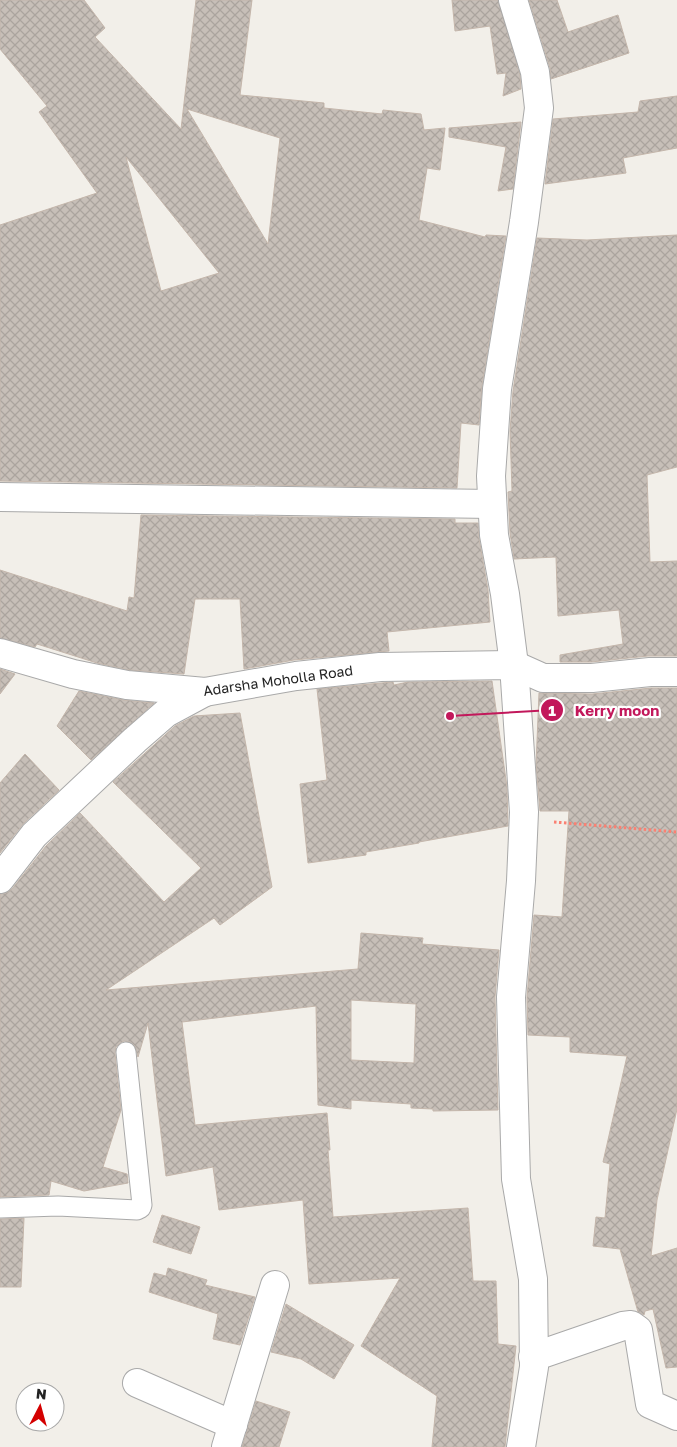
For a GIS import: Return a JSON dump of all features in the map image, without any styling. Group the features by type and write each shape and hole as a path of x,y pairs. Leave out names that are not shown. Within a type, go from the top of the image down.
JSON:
{"street":[{"path":"513,0 534,72 539,108 524,222 497,389 490,476 494,535 505,594 514,665 524,819 521,881 511,997 516,1179 533,1279 534,1367 521,1447"},
{"path":"0,498 492,504"},
{"name":"Adarsha Moholla Road","path":"0,652 73,674 126,685 205,692 296,676 380,667 514,665 543,678 592,678 650,672 677,672"},
{"path":"0,880 34,835 134,740 166,713 205,692"},
{"path":"137,1383 229,1436 275,1285"},
{"path":"534,1357 623,1326 632,1325 638,1330 650,1404 677,1416"}],"lane":[{"path":"0,1208 58,1206 137,1210 140,1208 142,1205 126,1052"}],"path":[{"path":"524,819 677,832"}],"building":[{"path":"0,0 84,0 105,28 95,37 181,129 196,0 252,0 240,95 324,103 324,108 382,114 383,110 421,114 424,130 445,128 440,170 427,168 419,220 485,237 486,235 506,236 482,386 479,425 461,423 457,488 0,481 0,225 97,193 39,112 47,106 0,49","holes":["187,109 280,138 268,244","126,157 219,273 161,291"]},
{"path":"452,0 498,0 520,75 521,89 503,96 506,73 497,74 490,26 455,31"},
{"path":"529,0 557,0 568,32 618,15 629,53 551,79 550,68"},
{"path":"677,96 677,148 623,158 626,173 545,184 553,119 638,112 640,101"},
{"path":"521,122 513,189 498,191 506,147 449,137 449,128"},
{"path":"677,235 677,467 647,475 650,562 677,561 677,656 648,656 591,662 560,662 560,655 623,644 619,610 558,616 556,557 514,559 510,533 508,492 512,491 510,431 513,391 537,238 587,240"},
{"path":"141,515 455,519 455,523 478,523 488,590 490,622 387,632 389,651 294,660 244,669 240,599 195,599 184,674 129,670 97,663 37,644 35,647 0,638 0,570 127,611 129,597 134,598"},
{"path":"0,669 15,674 0,694"},
{"path":"492,681 507,787 508,826 366,852 366,855 308,863 300,784 327,780 317,689 393,682 394,685 408,682"},
{"path":"651,688 677,688 677,1109 657,1200 651,1256 677,1248 677,1367 666,1368 653,1309 645,1311 644,1315 638,1312 620,1249 593,1246 596,1217 605,1218 610,1164 603,1162 627,1056 570,1052 570,1037 528,1035 527,997 534,915 562,917 569,811 540,811 536,765 539,693 592,694"},
{"path":"79,691 124,700 154,703 91,760 57,726"},
{"path":"240,713 272,887 220,925 214,918 106,990 358,969 361,933 423,938 422,944 499,950 495,997 498,1110 433,1111 433,1109 411,1108 411,1104 351,1100 351,1109 318,1105 316,1006 182,1022 195,1125 327,1113 333,1217 468,1208 473,1281 496,1281 498,1344 516,1346 505,1447 432,1447 437,1396 361,1346 400,1278 309,1284 303,1200 219,1210 213,1167 166,1176 148,1023 138,1057 135,1046 130,1042 124,1041 120,1043 116,1047 115,1053 121,1110 103,1167 127,1174 128,1183 84,1191 51,1181 49,1195 0,1197 0,894 12,889 46,846 80,813 164,902 201,868 113,782 175,726 194,716","holes":["351,1000 416,1004 414,1063 351,1060"]},
{"path":"25,754 59,790 23,824 0,853 0,783"},
{"path":"162,1215 200,1227 191,1254 153,1242"},
{"path":"24,1218 21,1287 0,1287 0,1219"},
{"path":"168,1268 207,1280 205,1285 255,1297 240,1345 213,1339 218,1314 149,1292 154,1273 166,1276"},
{"path":"286,1304 354,1345 334,1379 301,1359 271,1352"},
{"path":"256,1401 290,1412 279,1447 242,1447"}],"place":[{"name":"Kerry moon","path":"450,716"}]}
